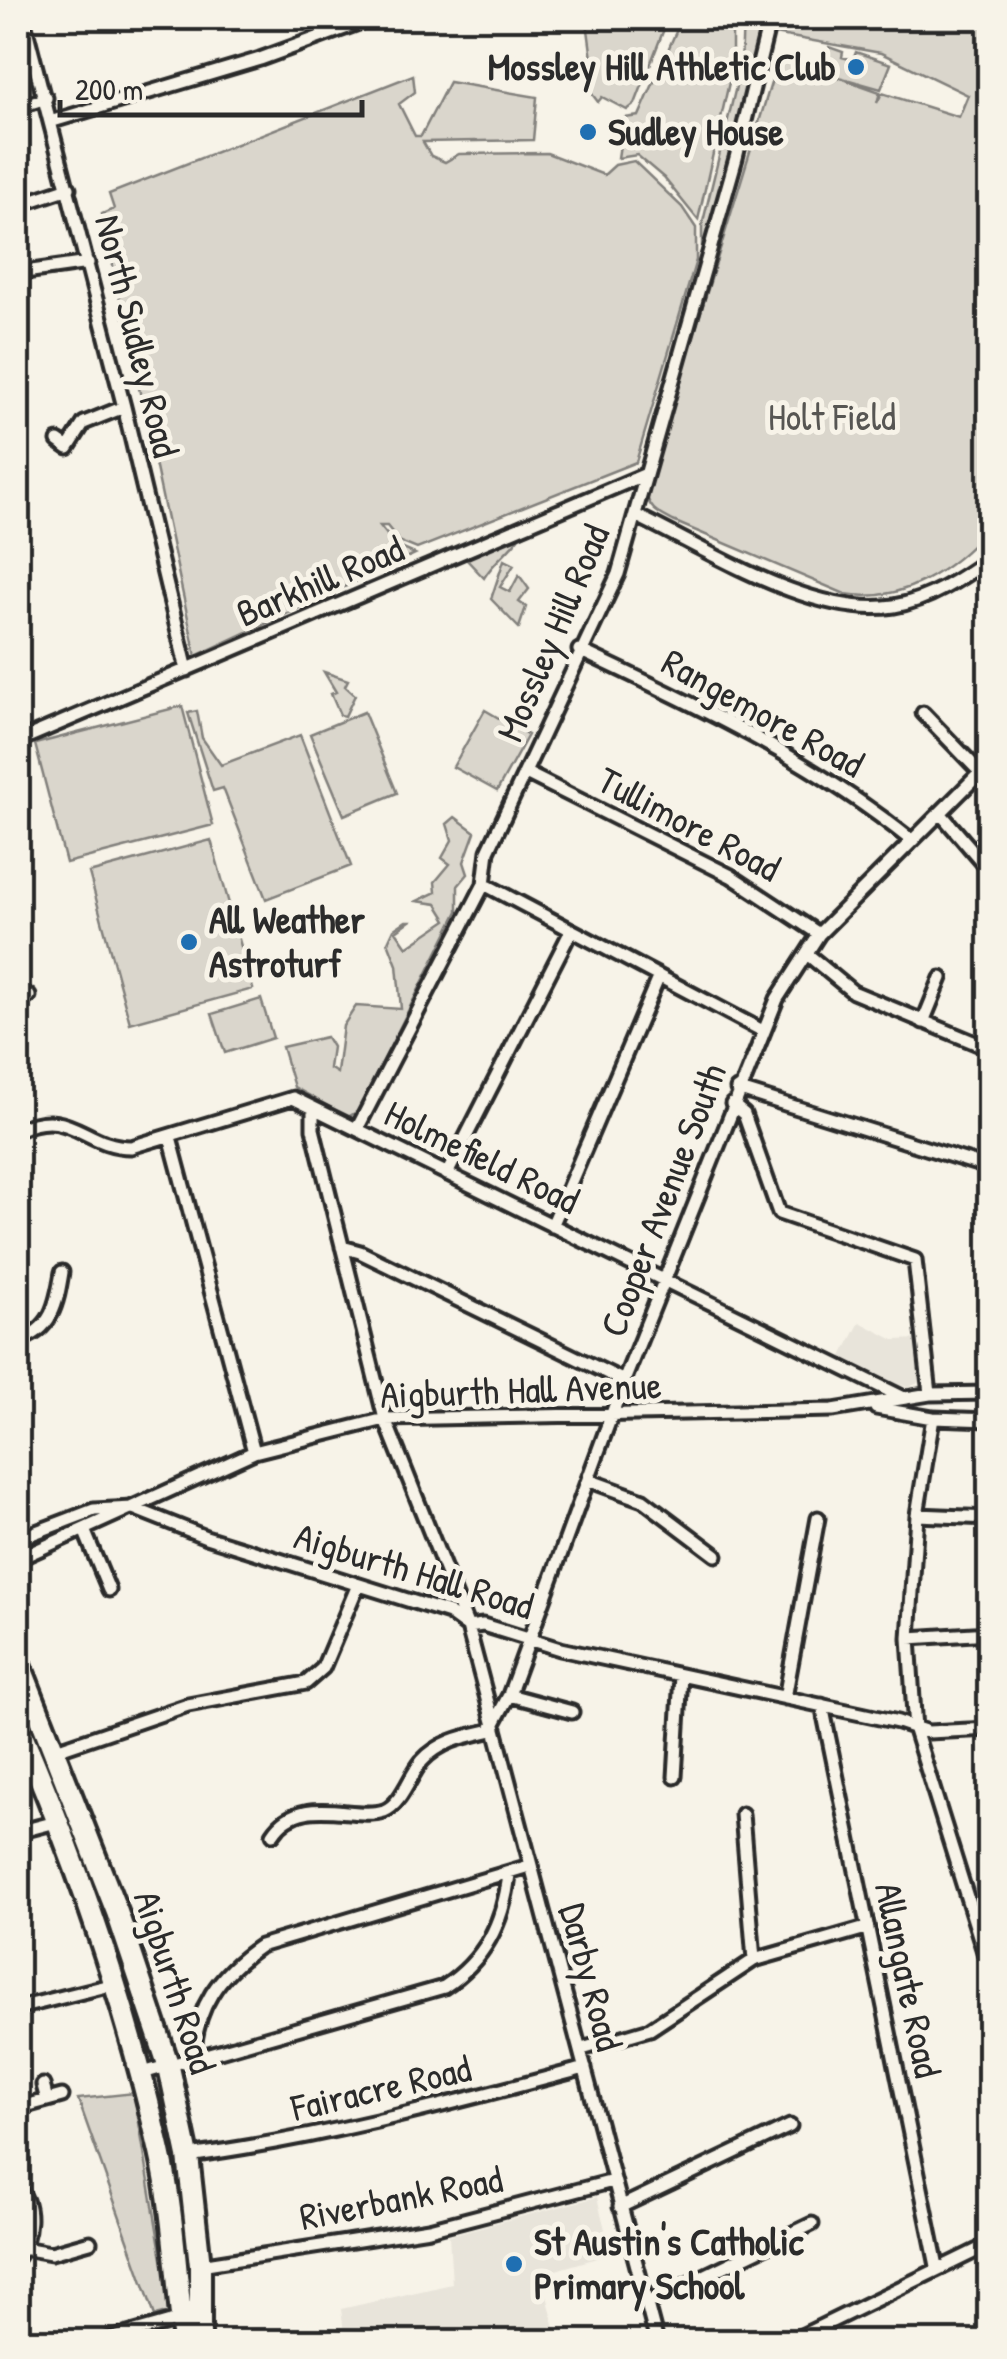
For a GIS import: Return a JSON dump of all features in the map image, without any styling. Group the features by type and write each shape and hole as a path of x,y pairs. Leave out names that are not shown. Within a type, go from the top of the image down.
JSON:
{"highway":[{"name":"Aigburth Road","path":"18,1660 56,1750 168,2067 188,2156 200,2265 200,2342"},
{"name":"Aigburth Road","path":"18,1725 60,1821 140,2074 161,2156 184,2342"}],"street":[{"name":"North Sudley Road","path":"24,18 53,120 187,670"},
{"path":"53,120 260,58 372,18"},
{"name":"Mossley Hill Road","path":"358,1130 484,884 485,859 618,574 736,158 770,18"},
{"path":"18,63 33,58"},
{"path":"18,107 46,98"},
{"path":"18,205 69,188"},
{"path":"18,273 88,263"},
{"path":"58,441 68,448 84,423 124,407"},
{"name":"Barkhill Road","path":"18,741 646,474"},
{"path":"635,515 807,596 839,604 894,606 920,598 990,558"},
{"name":"Rangemore Road","path":"580,650 749,730 839,785 911,840"},
{"path":"923,713 985,767"},
{"name":"Cooper Avenue South","path":"493,1728 509,1695 614,1418 624,1381 761,1030 819,934 985,767"},
{"name":"Tullimore Road","path":"526,772 731,876 819,934"},
{"path":"942,814 990,871"},
{"path":"484,884 761,1030"},
{"path":"447,1174 571,931"},
{"path":"806,954 852,992 990,1049"},
{"path":"552,1226 659,976"},
{"path":"923,1022 941,978"},
{"path":"737,1089 990,1168"},
{"name":"Holmefield Road","path":"18,1130 39,1120 56,1122 118,1147 170,1136 290,1099 904,1398"},
{"path":"732,1104 744,1114 779,1213 915,1260 930,1394"},
{"name":"Darby Road","path":"313,1108 313,1129 385,1420 468,1626 657,2338"},
{"path":"170,1136 254,1452"},
{"path":"342,1248 360,1252 624,1381"},
{"path":"18,1340 48,1322 66,1279"},
{"path":"867,1407 930,1394 990,1393"},
{"path":"867,1407 934,1418 990,1420"},
{"name":"Aigburth Hall Avenue","path":"18,1560 254,1452 385,1420 503,1414 614,1418 867,1407"},
{"path":"934,1418 917,1515 909,1638 915,1730 990,1971"},
{"path":"588,1480 643,1500 716,1555"},
{"name":"Aigburth Hall Avenue","path":"18,1539 94,1510 133,1508"},
{"name":"Aigburth Hall Road","path":"133,1508 206,1537 449,1613 468,1626 483,1625 915,1730 990,1730"},
{"path":"917,1515 990,1518"},
{"path":"785,1698 818,1518"},
{"path":"85,1532 109,1590"},
{"path":"56,1750 188,1705 306,1683 323,1668 358,1585"},
{"path":"909,1638 990,1633"},
{"path":"675,1776 681,1675"},
{"path":"509,1695 572,1713"},
{"name":"Allangate Road","path":"822,1706 937,2266"},
{"path":"265,1819 276,1830 311,1812 382,1812 396,1801 424,1758 443,1744 493,1728"},
{"path":"742,1814 754,1960"},
{"path":"18,1832 60,1821"},
{"path":"194,2059 194,2038 206,2000 225,1973 260,1946 529,1866"},
{"path":"140,2074 444,1987 468,1968 492,1938 505,1904 508,1875"},
{"path":"582,2050 650,2029 754,1960 866,1928"},
{"path":"18,2008 112,1984"},
{"name":"Fairacre Road","path":"188,2156 406,2116 584,2068"},
{"path":"43,2086 47,2100"},
{"path":"18,2108 62,2096"},
{"path":"620,2207 790,2126"},
{"name":"Riverbank Road","path":"200,2265 429,2229 613,2182"},
{"path":"18,2188 29,2205 20,2252 85,2248"},
{"path":"650,2302 812,2224"},
{"path":"789,2342 937,2266 990,2244"},
{"path":"100,2342 181,2319"},
{"path":"18,2325 23,2342"},
{"path":"641,2342 657,2338"}],"shaded area":[{"path":"860,1322 894,1340 920,1339 922,1381 909,1387 899,1385 840,1360"},
{"name":"St Austin's Catholic Primary School","path":"597,2197 611,2254 542,2274 557,2337 525,2341 525,2327 400,2341 345,2341 341,2309 452,2284 449,2235"}],"green space":[{"path":"607,18 661,25 664,29 635,104 627,110 602,97 598,102 589,90 592,59 587,22"},
{"path":"682,18 732,18 732,69 698,220 664,178 637,155 618,158 624,118 639,116"},
{"path":"743,18 763,22 760,41 702,254 702,226 741,66"},
{"name":"Holt Field","path":"778,18 989,18 989,528 943,570 887,594 845,594 673,521 655,510 647,497 779,57 820,71 829,47 843,52 842,57 853,60 856,52 891,64 881,89 835,76 880,92 877,103 882,93 959,117 968,95 881,53 774,34"},
{"path":"413,75 415,92 399,104 415,136 421,136 449,82 537,97 533,140 423,142 431,156 445,162 459,154 547,153 604,175 615,165 634,161 682,207 696,228 696,260 636,462 417,549 400,542 387,526 380,526 396,546 415,554 196,656 102,214 114,209 109,194"},
{"path":"521,533 484,578 465,558"},
{"path":"504,560 514,565 500,587 510,592 519,575 529,589 519,602 526,607 519,628 491,599"},
{"path":"324,672 348,680 345,686 355,695 345,716 340,715 331,694 336,692"},
{"path":"182,706 213,825 66,863 35,744"},
{"path":"485,710 528,735 497,791 453,767"},
{"path":"197,711 202,738 221,765 300,735 351,866 266,899 223,788 213,791 188,713"},
{"path":"364,712 397,793 344,815 310,734"},
{"path":"455,817 475,832 464,862 468,874 458,886 458,911 358,1111 348,1117 294,1087 282,1047 326,1037 332,1047 329,1068 337,1073 343,1026 356,1006 401,1009 397,965 388,942 394,929 406,921 410,921 396,931 407,947 447,920 437,904 417,901 436,892 435,882 450,864 442,858 452,840 447,824"},
{"name":"All Weather Astroturf","path":"211,840 253,989 130,1023 89,873"},
{"path":"261,999 273,1038 225,1053 212,1014"},
{"path":"18,1670 97,1883 99,1913 72,1830 18,1704"},
{"path":"101,1892 146,2037 144,2053 104,1920"},
{"path":"134,2093 171,2312 155,2316 78,2099"},
{"path":"169,2108 184,2179 194,2319 189,2320 157,2111"}],"place":[{"name":"Mossley Hill Athletic Club","path":"856,67"},
{"name":"Sudley House","path":"588,132"},
{"name":"All Weather Astroturf","path":"189,942"},
{"name":"St Austin's Catholic Primary School","path":"514,2264"}]}
